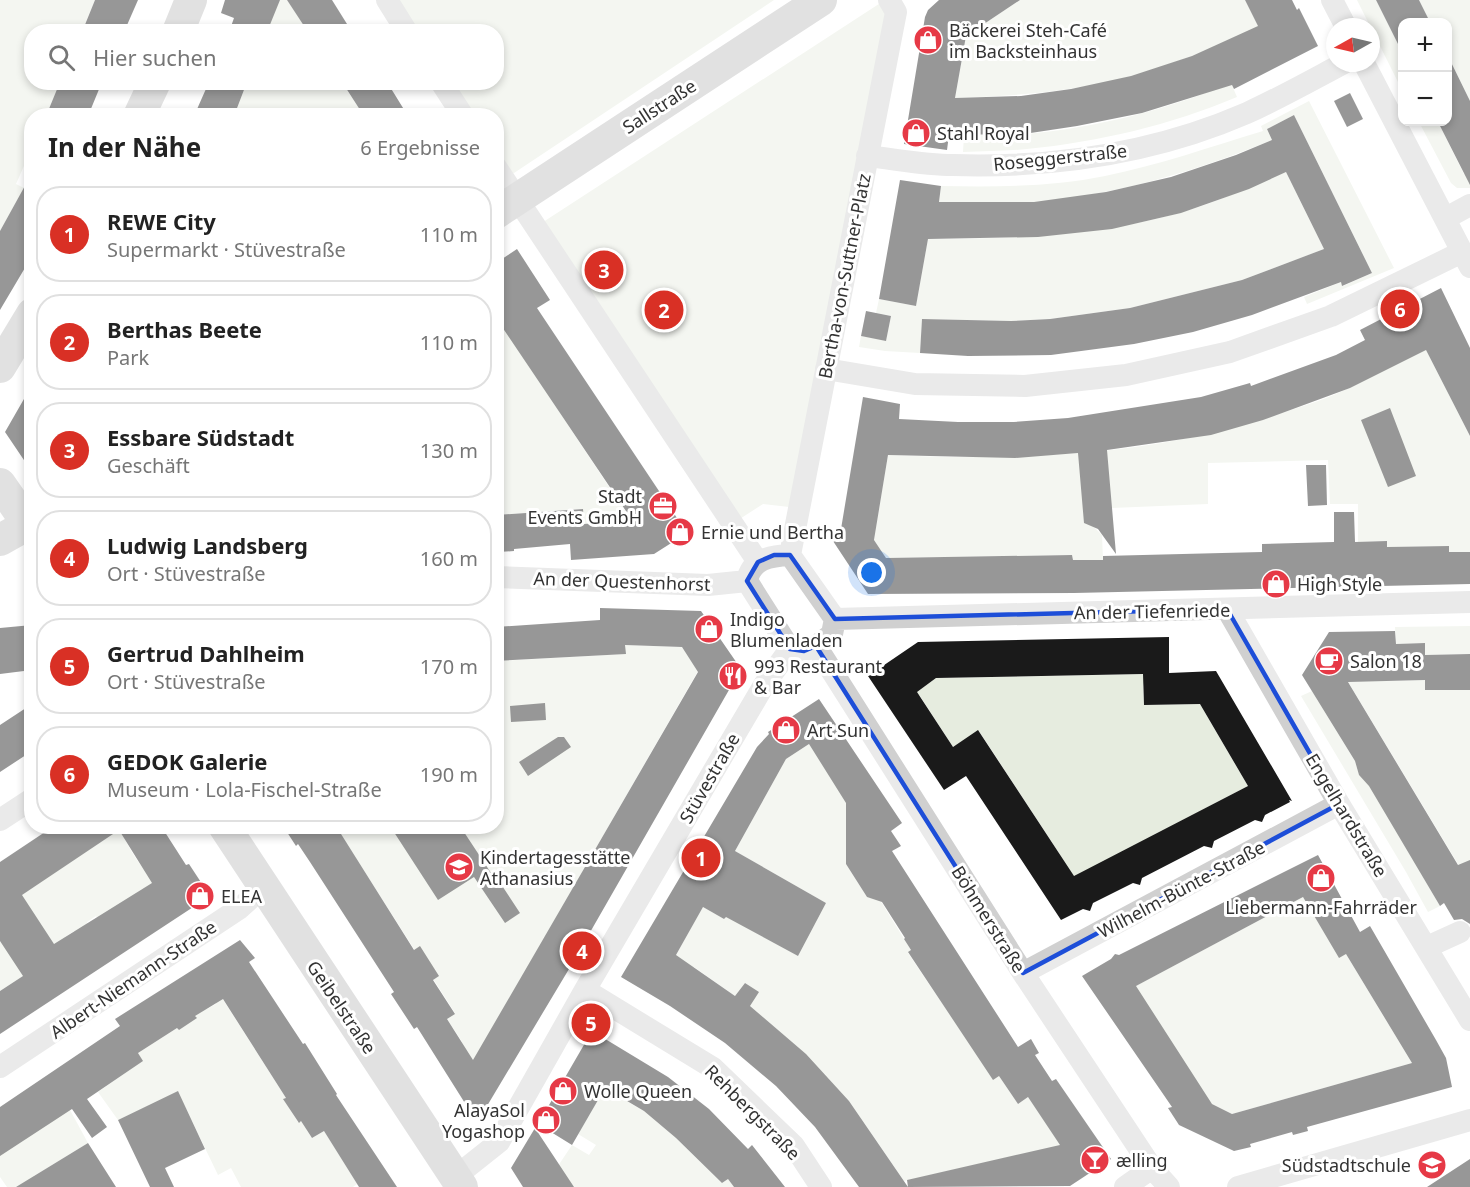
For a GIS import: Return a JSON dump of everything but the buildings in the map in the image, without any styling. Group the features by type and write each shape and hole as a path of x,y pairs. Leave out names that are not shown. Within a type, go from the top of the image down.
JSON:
{"street":[{"path":"181,24 191,0"},
{"path":"387,0 402,24"},
{"name":"Sallstraße","path":"507,206 821,0"},
{"name":"Bertha-von-Suttner-Platz","path":"790,555 897,12 889,0"},
{"path":"1332,0 1341,18"},
{"name":"Roseggerstraße","path":"867,156 952,165 1033,163 1110,155 1180,137 1247,113 1327,72"},
{"path":"826,369 915,384 1025,386 1126,375 1230,352 1331,316 1466,259 1369,72"},
{"path":"143,108 151,90"},
{"path":"446,90 458,108"},
{"path":"1446,218 1470,205"},
{"path":"507,206 752,571 790,649 804,651 816,646 832,634 835,619 790,555 774,555 752,571"},
{"path":"0,367 24,327"},
{"path":"0,484 24,518"},
{"path":"0,540 24,529"},
{"name":"An der Questenhorst","path":"504,577 708,585 752,571"},
{"name":"An der Tiefenriede","path":"835,619 1470,602"},
{"name":"Engelhardstraße","path":"1227,609 1339,804 1470,1020"},
{"name":"Böhmerstraße","path":"816,646 1023,973 1152,1168 1169,1187"},
{"name":"Stüvestraße","path":"458,1182 499,1142 585,990 764,685 790,649"},
{"path":"0,820 24,804"},
{"name":"Wilhelm-Bünte-Straße","path":"1023,973 1339,804"},
{"name":"Geibelstraße","path":"229,834 458,1182"},
{"name":"Albert-Niemann-Straße","path":"0,1067 240,908 263,887"},
{"path":"1426,947 1460,932"},
{"name":"Rehbergstraße","path":"585,990 713,1068 794,1146 821,1187"},
{"path":"1238,1187 1470,1120"},
{"path":"1125,1187 1152,1168"}],"highlighted area":[{"path":"774,555 790,555 835,619 1227,609 1339,804 1023,973 816,646 804,651 790,649 747,581 758,562"}],"shaded area":[{"path":"0,0 95,0 85,24 24,24 24,90 57,90 49,108 24,108 24,166 16,184 24,188 0,231"},
{"path":"268,0 287,0 303,24 267,24"},
{"path":"387,0 774,0 505,179 504,108 458,108 446,90 504,90 504,24 402,24"},
{"path":"888,0 798,508 763,504 732,524 537,226"},
{"path":"1020,0 1245,0 1260,29 1139,74 1088,86 1000,96 955,98 966,36"},
{"path":"1357,0 1376,0 1398,44 1398,82 1380,46 1380,18 1366,18"},
{"path":"1419,0 1470,0 1470,109 1469,99 1452,64 1452,18 1428,18"},
{"path":"1231,83 1237,97 1186,116 1134,131 1054,146 963,152 964,135 1025,134 1104,122 1181,102"},
{"path":"244,90 347,90 359,108 237,108"},
{"path":"1309,101 1394,268 1307,304 1304,297 1341,282 1343,286 1372,273 1294,115 1267,129 1272,140 1214,162 1156,180 1066,199 999,204 939,202 941,186 1044,184 1085,180 1145,167 1263,131 1261,126"},
{"path":"1421,126 1440,126 1464,174 1470,172 1470,188 1457,188 1451,183"},
{"path":"1286,172 1324,249 1242,280 1130,308 1050,319 1011,321 922,319 920,353 859,347 861,336 886,340 891,316 876,313 879,299 916,306 928,239 1023,237 1117,227 1192,209"},
{"path":"504,327 631,520 625,524 584,524 582,509 504,515"},
{"path":"1421,340 1470,436 1470,552 1449,552 1448,546 1387,547 1386,541 1358,542 1358,504 1330,504 1328,460 1208,463 1208,504 1112,508 1092,525 1102,535 1103,560 1073,560 1072,555 886,558 874,540 888,455 1039,456 1138,447 1188,438 1237,427 1334,395 1367,378"},
{"path":"1470,626 1470,654 1425,655 1425,643 1396,644 1395,627"},
{"path":"625,645 682,647 698,671 471,1065 461,1040 447,1019 455,1013 340,834 504,834 504,661 625,654"},
{"path":"1147,674 1143,686 1144,705 1200,704 1248,786 1070,879 1059,853 979,731 953,747 920,696 914,694 936,678"},
{"path":"1344,675 1384,681 1425,680 1426,690 1470,690 1470,884"},
{"path":"1312,691 1355,761 1359,775 1370,786 1440,906 1428,912 1301,696"},
{"path":"809,744 849,806 846,864 867,897 880,900 911,950 908,953 973,1049 999,1076 1018,1104 1028,1097 1062,1147 904,1181 849,1101 803,1052 750,1006 758,992 745,983 735,996 694,967 687,976 670,966 703,907 724,919 733,902 747,928 798,956 826,903 735,851 786,759"},
{"path":"122,834 136,859 147,873 161,884 142,889 135,894 137,897 99,920 96,916 87,922 89,927 77,935 74,931 65,937 67,941 60,952 0,991 0,909 110,836"},
{"path":"1303,897 1339,957 1346,954 1412,1063 1232,1114 1204,1100 1132,988"},
{"path":"215,987 286,1098 284,1100 298,1122 301,1121 312,1138 324,1131 357,1184 353,1187 241,1187 231,1168 218,1175 178,1092 118,1120 98,1092 142,1061 138,1053 196,1018 192,1011 203,1004 207,1009 216,1004"},
{"path":"608,1083 616,1095 644,1111 676,1138 722,1183 728,1179 734,1187 574,1187 556,1169 572,1145 589,1155 596,1145 578,1134"},
{"path":"70,1110 88,1143 34,1176 41,1187 7,1187 0,1177 0,1147"}],"place":[{"name":"Bäckerei Steh-Café im Backsteinhaus","path":"928,40"},
{"name":"Stahl Royal","path":"916,133"},
{"name":"Essbare Südstadt","path":"604,270"},
{"name":"GEDOK Galerie","path":"1400,309"},
{"name":"Berthas Beete","path":"664,310"},
{"name":"Stadt Events GmbH","path":"663,506"},
{"name":"Ernie und Bertha","path":"680,532"},
{"name":"High Style","path":"1276,584"},
{"name":"Indigo Blumenladen","path":"709,629"},
{"name":"Salon 18","path":"1329,661"},
{"name":"993 Restaurant & Bar","path":"733,676"},
{"name":"Art Sun","path":"786,730"},
{"name":"REWE City","path":"701,858"},
{"name":"Kindertagesstätte Athanasius","path":"459,867"},
{"name":"Liebermann-Fahrräder","path":"1321,878"},
{"name":"ELEA","path":"200,896"},
{"name":"Ludwig Landsberg","path":"582,951"},
{"name":"Gertrud Dahlheim","path":"591,1023"},
{"name":"Wolle Queen","path":"563,1091"},
{"name":"AlayaSol Yogashop","path":"546,1120"},
{"name":"ælling","path":"1095,1160"},
{"name":"Südstadtschule","path":"1432,1165"}]}
